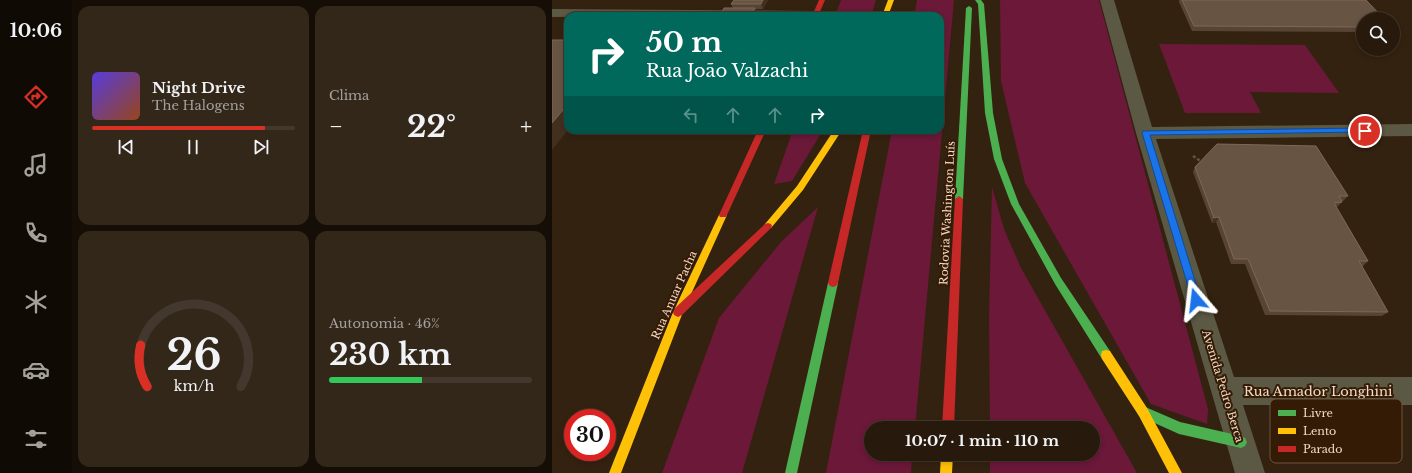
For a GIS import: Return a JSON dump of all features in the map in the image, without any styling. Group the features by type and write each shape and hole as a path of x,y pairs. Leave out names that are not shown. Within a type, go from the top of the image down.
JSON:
{"main road":[{"path":"816,12 822,0"},
{"path":"887,12 893,0"},
{"path":"892,12 893,0"},
{"name":"Rodovia Washington Luís","path":"948,421 969,0"},
{"path":"978,0 981,4 989,113 998,159 1015,204 1058,281 1143,412 1176,473"},
{"name":"Rua Anuar Pacha","path":"615,473 678,312 760,134"},
{"path":"678,312 738,256 793,197 820,161 836,134"},
{"path":"791,473 866,134"},
{"path":"1143,412 1179,428 1241,442"},
{"path":"946,473 947,461"}],"street":[{"name":"Avenida Pedro Berca","path":"1107,0 1145,133 1250,473"},
{"path":"552,13 564,13"},
{"path":"1145,133 1412,130"},
{"name":"Rua Amador Longhini","path":"1224,390 1412,390"}],"shaded area":[{"path":"841,0 876,0 872,12 836,12"},
{"path":"917,0 954,0 944,110 944,12 915,12"},
{"path":"1000,0 1099,0 1208,409 1207,424 1151,404 1025,183 1001,81"},
{"path":"1159,44 1305,45 1339,93 1250,92 1261,113 1185,113"},
{"path":"792,134 821,134 792,181 774,184"},
{"path":"891,134 942,134 916,421 864,421 864,461 912,461 911,473 826,473"},
{"path":"992,187 1004,229 1021,268 1137,473 990,473 990,461 1100,461 1100,421 990,421 989,317"},
{"path":"818,207 742,473 662,473 719,318 781,242"}],"building":[{"path":"734,0 763,0 761,4 731,4"},
{"path":"1182,0 1366,0 1377,12 1356,12 1356,27 1194,26"},
{"path":"724,8 755,8 753,12 722,12"},
{"path":"552,40 564,40 564,109 552,123"},
{"path":"1217,144 1316,146 1348,196 1339,196 1342,202 1334,203 1368,261 1359,261 1388,312 1270,311 1248,259 1234,259 1219,217 1214,218 1195,167"}],"traffic: fast":[{"path":"978,0 981,4 989,113 998,159 1015,204 1058,281 1106,355"},
{"path":"959,199 969,8"},
{"path":"791,473 833,283"},
{"path":"1143,412 1179,428 1241,442"}],"traffic: slow":[{"path":"886,12 891,0"},
{"path":"768,226 800,188 835,134"},
{"path":"615,473 678,312 723,215"},
{"path":"1106,355 1143,412 1176,473"},
{"path":"946,473 947,461"}],"traffic: jam":[{"path":"817,12 822,0"},
{"path":"723,215 760,134"},
{"path":"833,283 866,134"},
{"path":"948,421 959,199"},
{"path":"678,312 768,226"}],"route":[{"path":"1196,300 1145,133 1365,131"}]}
